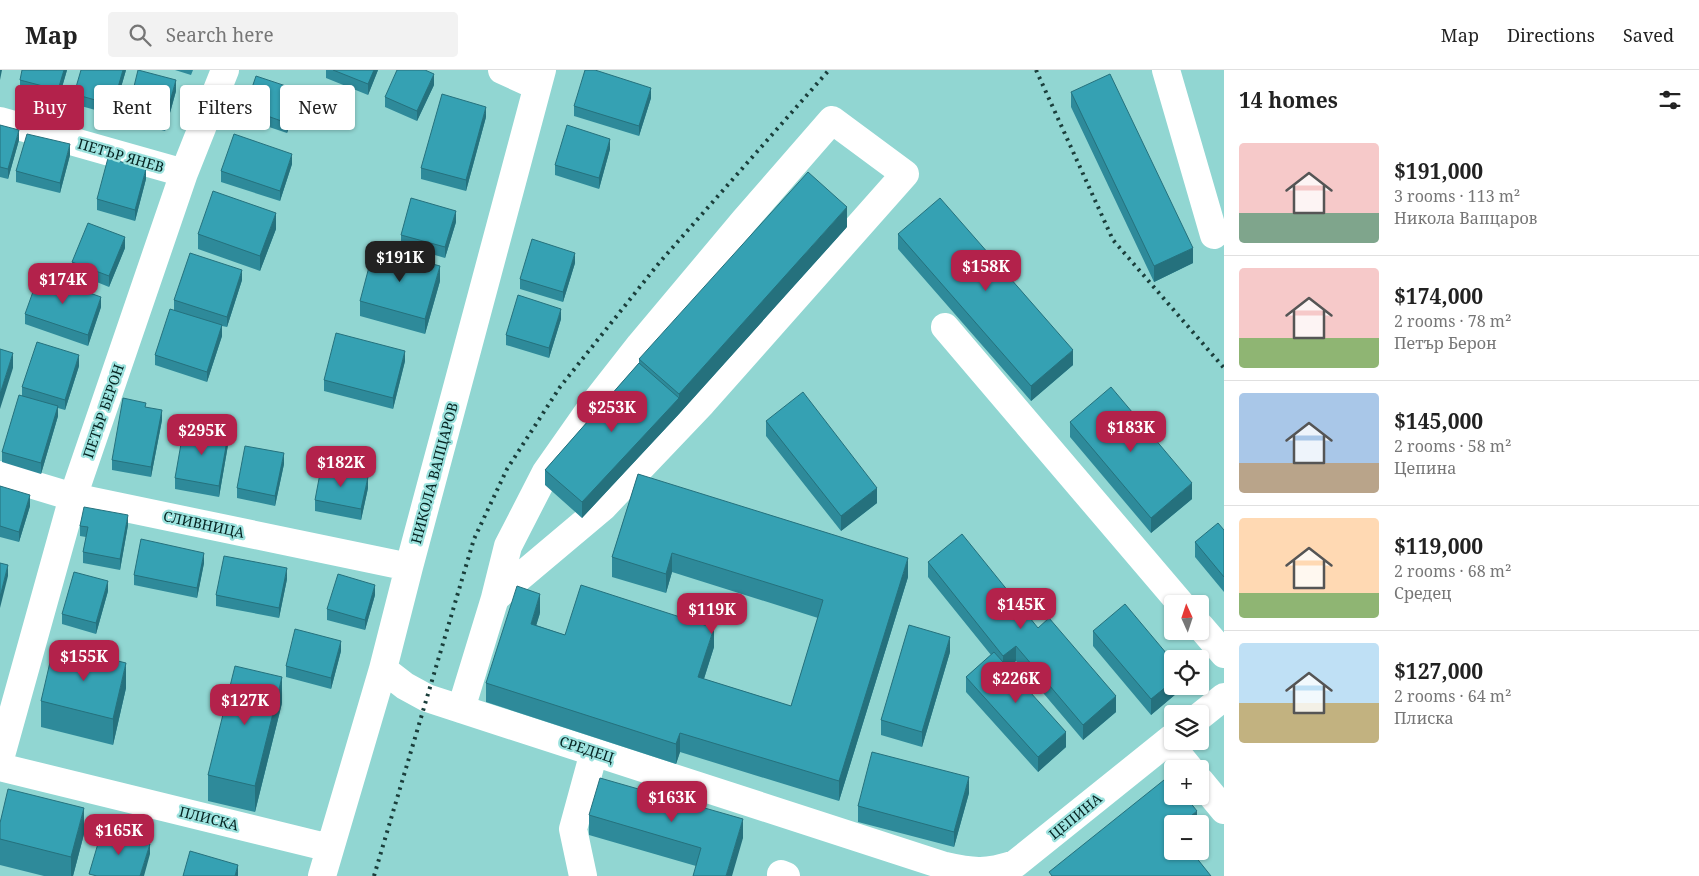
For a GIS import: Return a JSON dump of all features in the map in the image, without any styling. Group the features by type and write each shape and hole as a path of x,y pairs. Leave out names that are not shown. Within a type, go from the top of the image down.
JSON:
{"street":[{"name":"ПЕТЪР БЕРОН","path":"0,759 73,497 184,173 225,70"},
{"path":"502,70 540,78"},
{"path":"1166,70 1214,235"},
{"name":"НИКОЛА ВАПЦАРОВ","path":"322,876 383,669 540,78"},
{"path":"461,709 508,546 546,472 593,405 640,345 832,120 905,174 702,402 603,507 494,598"},
{"name":"ПЕТЪР ЯНЕВ","path":"0,121 184,173"},
{"path":"945,327 1173,595"},
{"name":"СЛИВНИЦА","path":"0,475 73,497 409,567"},
{"path":"1209,636 1224,654"},
{"name":"СРЕДЕЦ","path":"383,669 405,686 427,698 951,871"},
{"path":"1209,709 1224,697"},
{"name":"ЦЕПИНА","path":"951,871 1013,870 1164,745"},
{"path":"583,876 573,829 594,752"},
{"name":"ПЛИСКА","path":"0,767 330,848"},
{"path":"1209,792 1224,810"}],"building":[{"path":"22,70 64,70 60,85 39,85 20,80"},
{"path":"81,70 123,70 119,85 94,85 94,100 84,97 84,85 77,85"},
{"path":"138,70 176,80 170,102 170,85 134,85"},
{"path":"333,70 374,70 368,84"},
{"path":"397,70 425,70 434,74 417,111 385,97"},
{"path":"585,70 595,70 651,88 639,126 574,106"},
{"path":"1110,74 1193,248 1154,266 1071,92"},
{"path":"256,76 283,85 280,85 280,120 270,117 270,85 253,85"},
{"path":"442,94 486,107 466,180 421,168"},
{"path":"0,125 19,130 8,169 0,167"},
{"path":"567,125 610,139 599,178 555,165"},
{"path":"27,134 70,144 60,183 16,171"},
{"path":"234,134 292,154 280,191 221,171"},
{"path":"108,158 146,169 135,210 97,199"},
{"path":"808,172 847,207 679,394 639,359"},
{"path":"213,191 276,213 260,256 198,234"},
{"path":"411,198 456,211 445,247 401,235"},
{"path":"940,198 1073,350 1031,386 898,234"},
{"path":"88,223 125,237 109,276 72,262"},
{"path":"532,239 575,253 563,292 520,279"},
{"path":"374,248 440,266 425,319 360,301"},
{"path":"190,253 242,270 227,317 174,300"},
{"path":"39,275 101,297 88,335 25,314"},
{"path":"518,295 561,309 549,348 506,335"},
{"path":"170,309 222,325 207,372 155,355"},
{"path":"336,333 405,351 393,398 324,380"},
{"path":"37,342 79,355 65,400 22,387"},
{"path":"0,349 13,353 0,394"},
{"path":"639,363 679,398 582,502 545,470"},
{"path":"1111,387 1192,483 1151,518 1070,422"},
{"path":"803,392 877,488 841,516 766,421"},
{"path":"19,395 58,406 41,463 2,452"},
{"path":"123,398 146,403 145,407 162,410 151,467 112,460"},
{"path":"184,427 228,435 219,486 175,478"},
{"path":"245,446 284,453 275,496 237,488"},
{"path":"321,468 368,477 361,509 315,500"},
{"path":"638,474 908,558 839,781 680,733 676,744 486,683 517,586 540,594 531,624 565,635 581,585 714,628 698,677 791,706 823,600 672,553 666,574 612,557"},
{"path":"0,486 30,495 19,532 0,526"},
{"path":"84,507 128,515 120,559 83,552 88,527 80,526"},
{"path":"1218,523 1224,530 1224,577 1195,542"},
{"path":"962,534 1038,628 1049,618 1116,696 1083,725 1016,646 1003,656 928,562"},
{"path":"141,539 204,553 197,588 134,575"},
{"path":"224,556 287,568 279,608 216,595"},
{"path":"0,563 8,565 0,597"},
{"path":"74,572 108,581 96,623 62,614"},
{"path":"338,574 375,585 365,620 327,609"},
{"path":"1125,604 1164,650 1164,688 1151,699 1093,631"},
{"path":"909,625 950,637 922,732 881,720"},
{"path":"295,629 341,641 331,678 286,666"},
{"path":"54,645 126,663 113,719 41,701"},
{"path":"994,652 1066,732 1038,757 966,677"},
{"path":"235,666 282,677 255,786 208,775"},
{"path":"872,752 969,777 954,832 858,806"},
{"path":"600,778 743,819 726,876 693,876 701,848 589,815"},
{"path":"1164,780 1164,805 1192,805 1197,811 1192,815 1164,815 1164,860 1198,860 1211,876 1052,876 1049,872"},
{"path":"8,789 84,808 71,857 0,839 0,823"},
{"path":"102,830 150,844 140,876 97,876 89,874"},
{"path":"190,851 238,865 235,876 183,876"}],"railway":[{"path":"374,876 474,539 507,469 560,387 659,263 829,70"},
{"path":"1036,70 1113,240 1224,368"}]}
